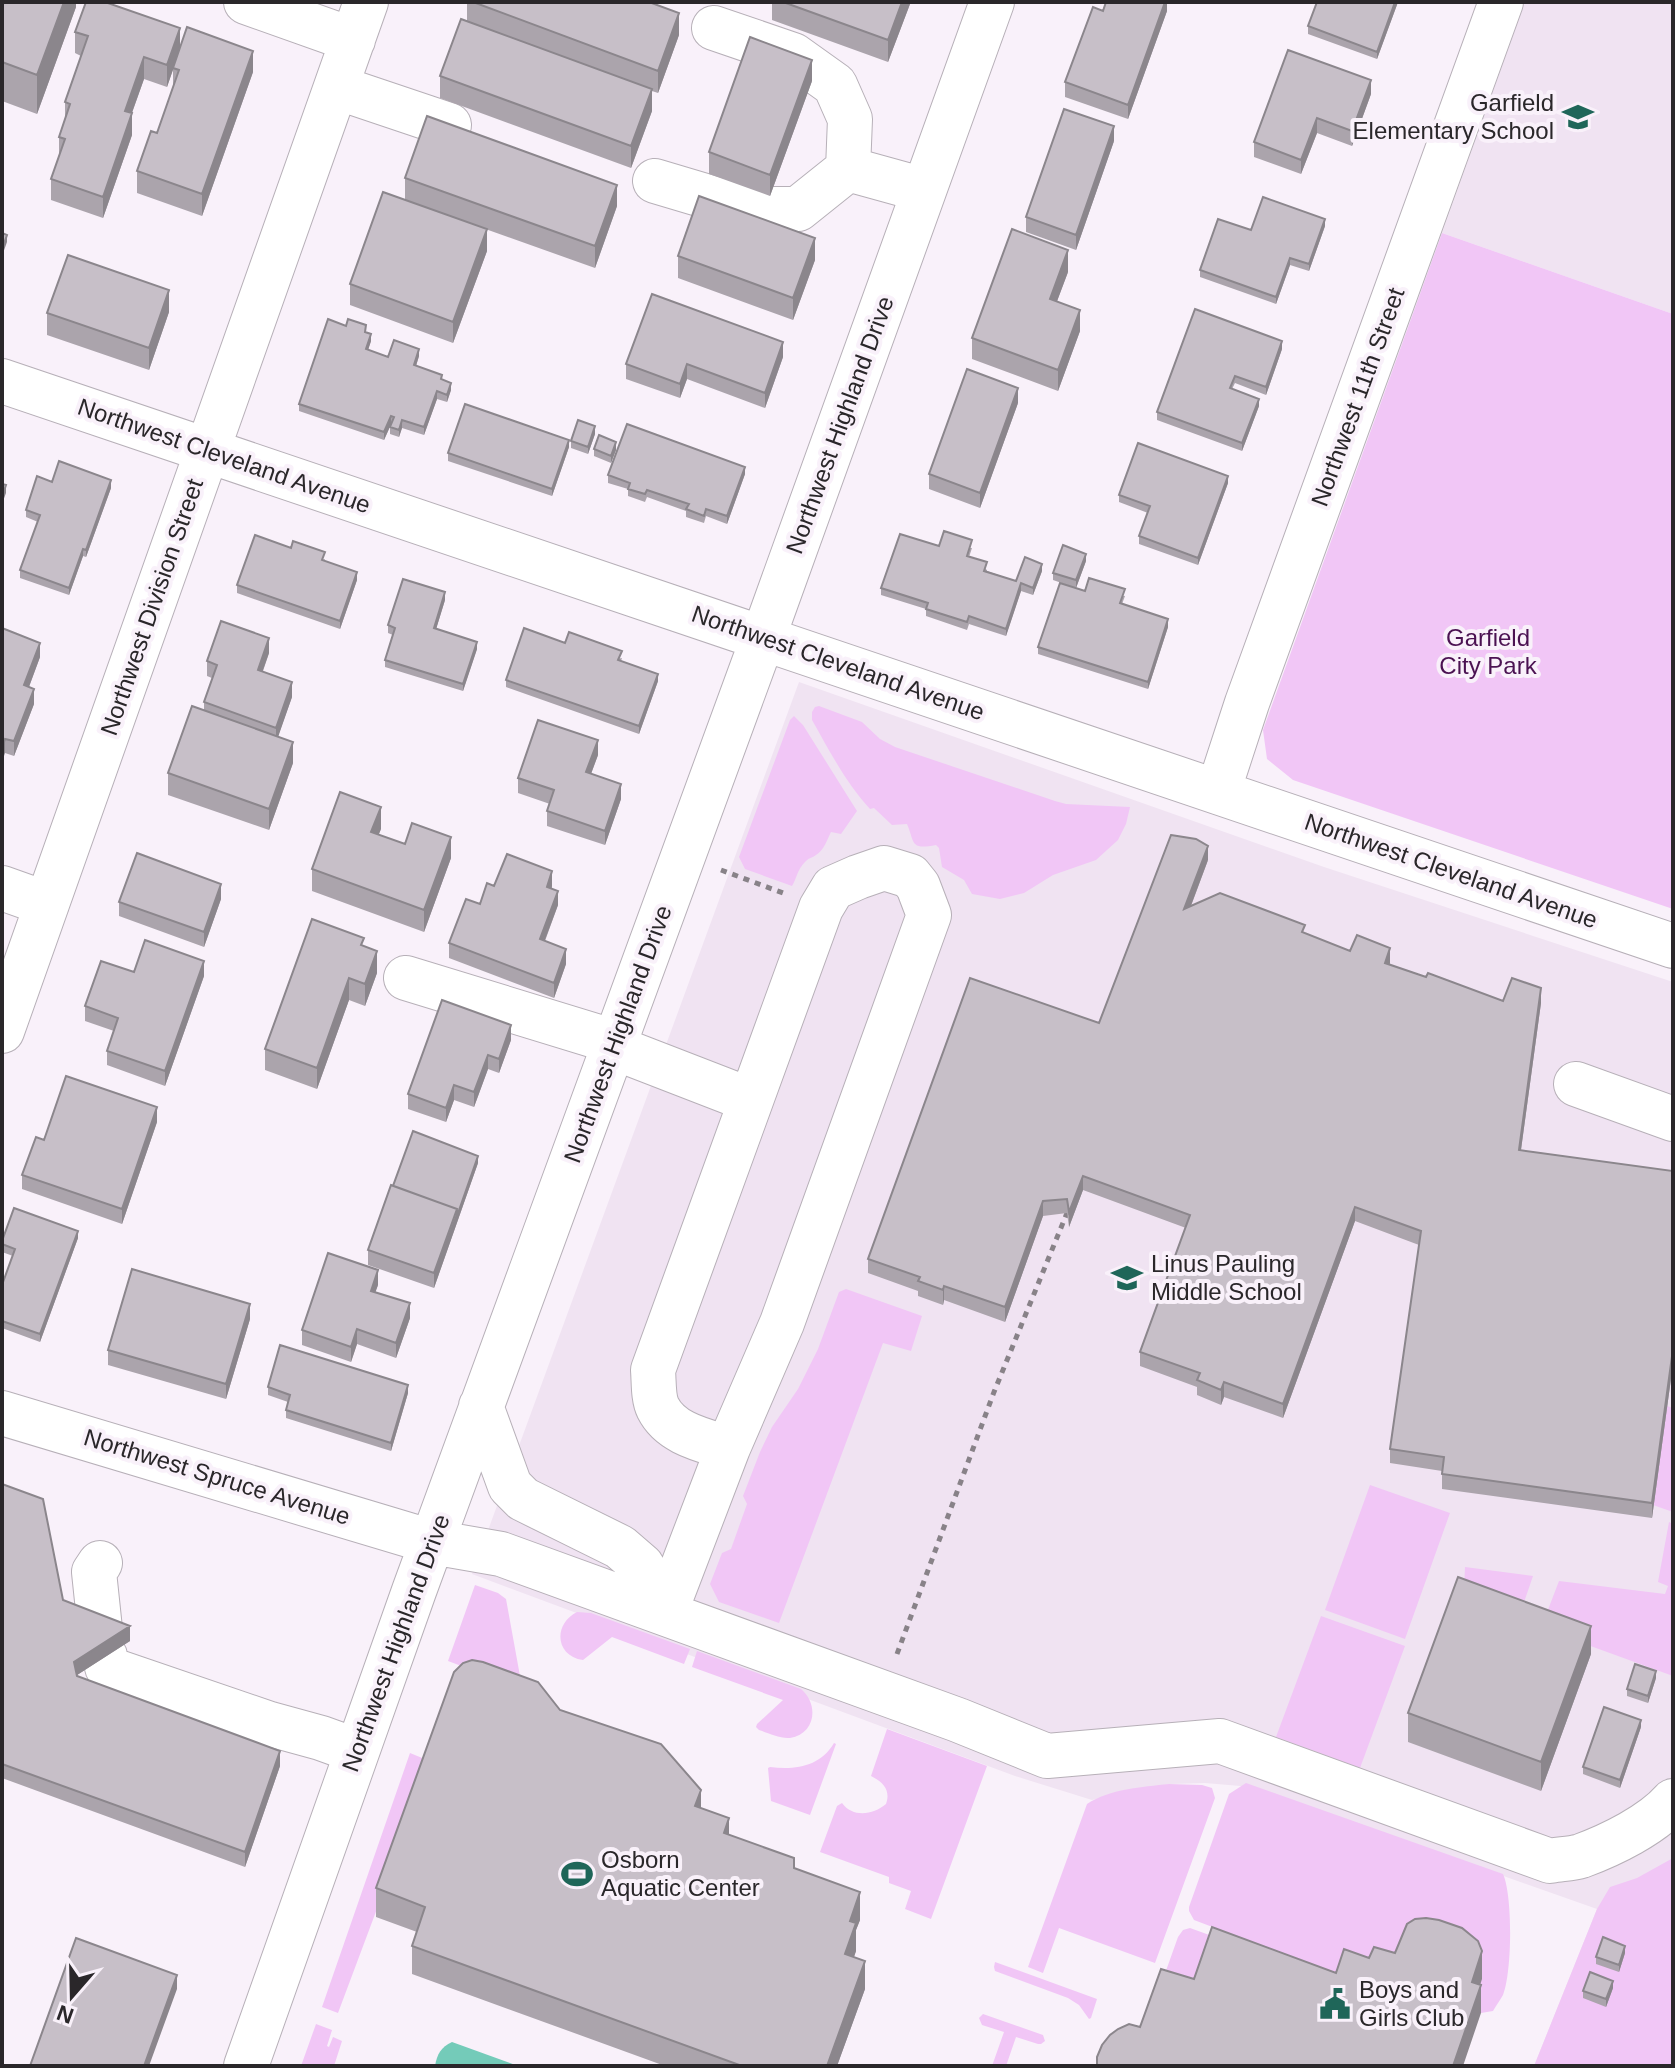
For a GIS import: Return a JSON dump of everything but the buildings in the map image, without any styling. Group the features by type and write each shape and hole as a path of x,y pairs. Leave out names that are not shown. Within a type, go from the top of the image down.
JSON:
{"street":[{"path":"246,2 359,21"},
{"name":"Northwest Highland Drive","path":"246,2066 481,1406 992,2"},
{"name":"Northwest 11th Street","path":"1218,792 1247,703 1501,2"},
{"name":"Northwest Division Street","path":"2,1031 359,21"},
{"path":"655,181 749,209 798,209 848,169 850,119 835,85 793,55 714,28"},
{"path":"336,87 449,125"},
{"path":"848,169 924,190"},
{"name":"Northwest Cleveland Avenue","path":"2,381 1673,946"},
{"path":"665,1613 728,1448 782,1323 929,915 918,886 910,876 884,868 833,888 821,908 653,1370 657,1407 673,1427 695,1438 728,1448"},
{"path":"2,888 47,904"},
{"path":"406,978 614,1044 750,1100"},
{"path":"1576,1084 1673,1119"},
{"path":"481,1406 510,1486 523,1499 620,1547 642,1566 665,1613"},
{"name":"Northwest Spruce Avenue","path":"2,1413 432,1542 501,1554 958,1720 1047,1756 1220,1741 1550,1861 1578,1857 1622,1837 1664,1811 1673,1801"},
{"path":"100,1563 94,1572 107,1667 357,1751"}],"path":[{"path":"683,855 821,908"},
{"path":"892,1667 994,1392 1067,1213"}],"shaded area":[{"name":"Garfield Elementary School","path":"1525,2 1673,2 1673,314 1442,233"},
{"name":"Linus Pauling Middle School","path":"799,682 1324,867 1673,982 1673,2066 1534,2066 1597,1909 1252,1787 1171,1784 1092,1800 1015,1776 472,1574"},
{"path":"452,2042 518,2066 435,2066 440,2051"}],"green space":[{"name":"Garfield City Park","path":"1442,233 1673,314 1673,909 1293,780 1267,759 1263,730"},
{"path":"819,706 862,722 880,739 895,747 1055,801 1130,807 1126,824 1118,840 1096,860 1053,875 1024,893 1000,899 972,894 964,880 942,867 936,845 918,846 907,824 892,825 861,799 812,720 812,712"},
{"path":"794,716 803,725 857,811 841,834 831,832 821,850 802,865 792,886 745,869 739,857"},
{"path":"846,1289 922,1316 911,1351 883,1343 779,1623 719,1602 710,1584 722,1553 731,1549 747,1504 743,1496 760,1452 818,1349 839,1292"},
{"path":"1667,1406 1673,1408 1673,1512 1653,1505"},
{"path":"1370,1485 1450,1513 1405,1639 1325,1610"},
{"path":"1669,1522 1673,1524 1673,1676 1541,1628 1559,1581 1665,1594 1668,1586 1658,1582"},
{"path":"1465,1567 1533,1576 1522,1608 1464,1591"},
{"path":"475,1585 506,1599 520,1676 528,1691 448,1661"},
{"path":"577,1612 591,1613 690,1649 684,1664 612,1637 583,1660 574,1657 562,1646 560,1639 564,1624"},
{"path":"1321,1616 1405,1646 1360,1768 1276,1737"},
{"path":"697,1651 801,1689 811,1702 810,1725 790,1738 759,1730 757,1724 783,1700 692,1667"},
{"path":"887,1729 987,1766 931,1919 905,1909 911,1891 889,1883 889,1877 820,1852 837,1806 842,1803 852,1811 863,1813 875,1811 886,1804 885,1787 871,1776"},
{"path":"834,1743 810,1815 771,1801 768,1768 789,1768 814,1762"},
{"path":"410,1753 432,1762 338,2013 322,2007"},
{"path":"1246,1783 1503,1874 1510,1916 1510,1953 1503,1995 1493,2011 1481,2013 1369,1986 1194,1920 1189,1907 1229,1794"},
{"path":"1169,1784 1212,1788 1215,1798 1155,1963 1059,1928 1043,1973 1028,1967 1087,1804 1116,1792"},
{"path":"1673,1858 1673,2066 1534,2066 1597,1909 1610,1887 1637,1878"},
{"path":"1190,1928 1289,1964 1194,2007 1136,2055 1178,1937 1183,1930"},
{"path":"995,1962 1097,1999 1091,2018 1068,1998 995,1971"},
{"path":"983,2014 1043,2035 1045,2041 1038,2044 1016,2037 1006,2066 992,2066 1004,2032 982,2025 979,2018"},
{"path":"316,2024 332,2030 327,2046 333,2037 342,2041 334,2066 301,2066"}],"place":[{"name":"Garfield Elementary School","path":"1578,117"},
{"name":"Linus Pauling Middle School","path":"1127,1278"},
{"name":"Osborn Aquatic Center","path":"577,1874"},
{"name":"Boys and Girls Club","path":"1335,2004"}]}
